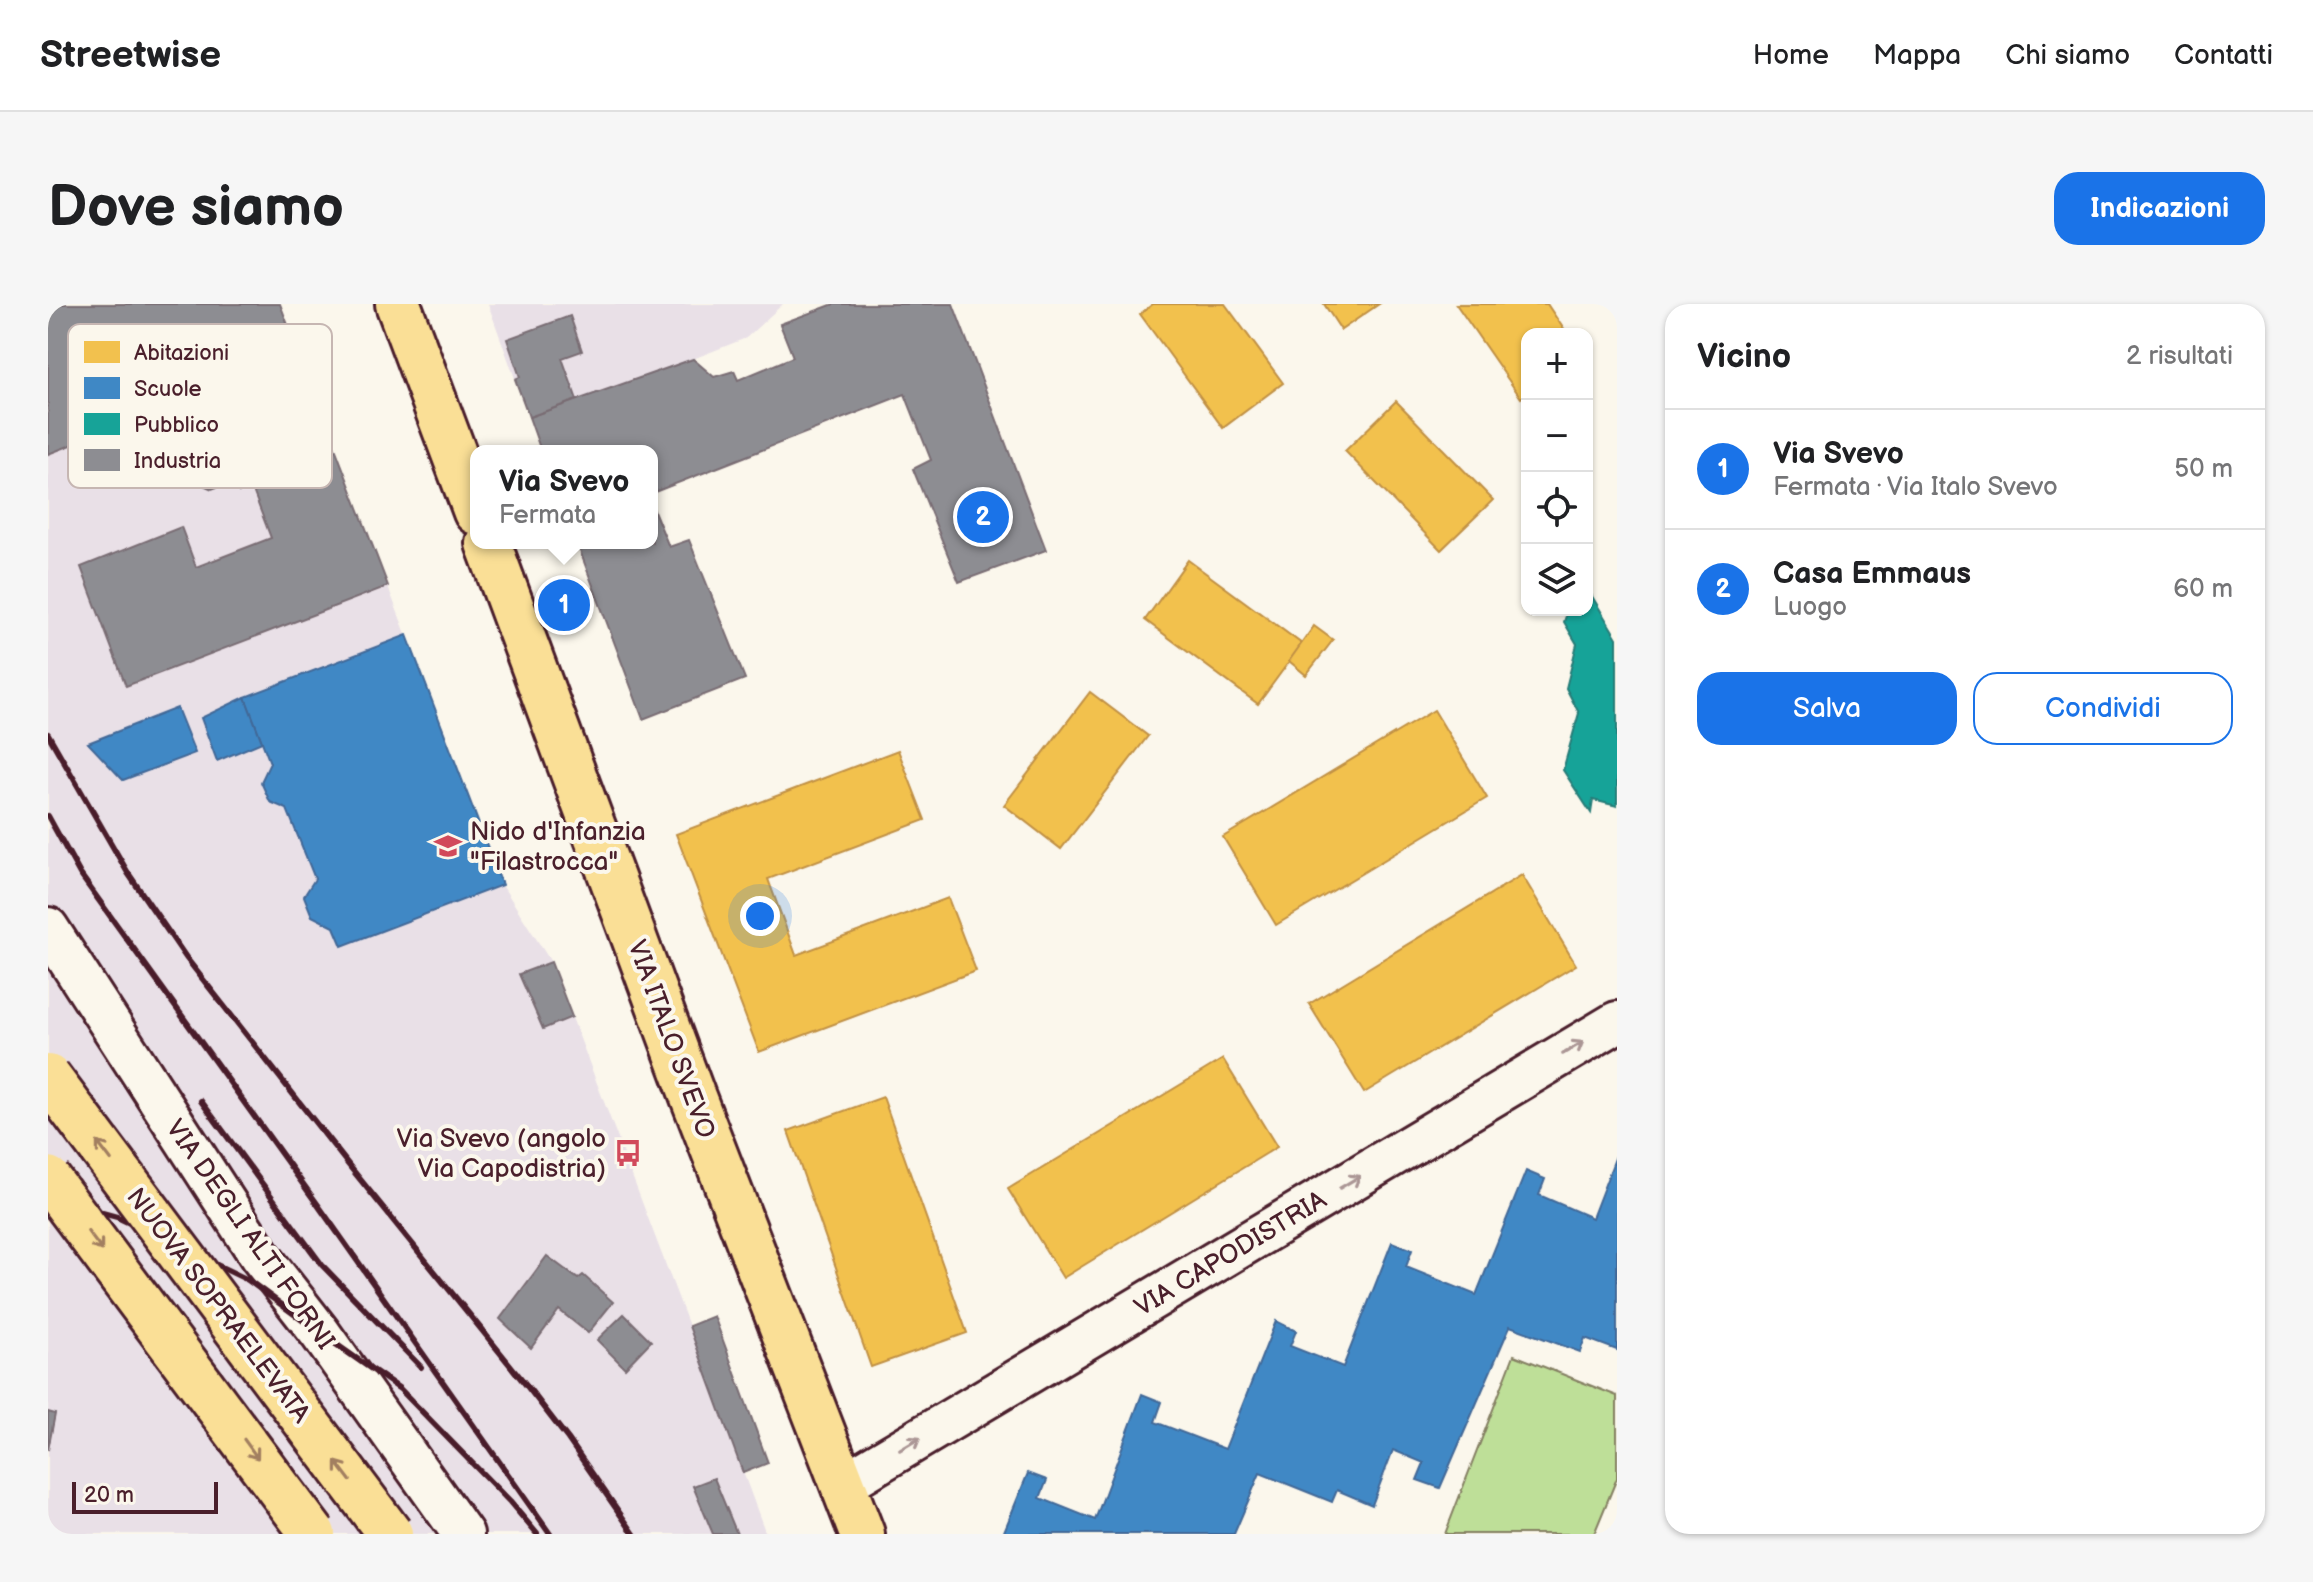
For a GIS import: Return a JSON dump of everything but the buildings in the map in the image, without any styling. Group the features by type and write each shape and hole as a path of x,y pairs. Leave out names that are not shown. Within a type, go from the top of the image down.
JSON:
{"main road":[{"path":"398,304 470,496"},
{"name":"VIA ITALO SVEVO","path":"490,549 693,1097 862,1534"},
{"name":"NUOVA SOPRAELEVATA","path":"48,1077 390,1534"},
{"path":"48,1179 313,1534"}],"street":[{"name":"VIA DEGLI ALTI FORNI","path":"48,928 260,1256 320,1333 463,1534"},
{"name":"VIA CAPODISTRIA","path":"843,1484 1617,1022"}],"shaded area":[{"path":"48,304 280,304 288,324 68,324 68,488 332,488 332,440 502,885 551,962 766,1534 48,1534"},
{"path":"488,304 783,304 746,338 529,417"}],"green space":[{"path":"1514,1355 1617,1396 1617,1478 1594,1534 1445,1534"}],"railway":[{"path":"48,734 128,873 187,959 527,1386 634,1534"},
{"path":"48,816 80,874 550,1534"},
{"path":"201,1101 322,1265 421,1367"},
{"path":"48,1198 117,1217 248,1280 400,1389 537,1534"}],"place":[{"name":"Casa Emmaus","path":"983,517"},
{"name":"Via Svevo","path":"564,605"},
{"name":"Nido d'Infanzia \"Filastrocca\"","path":"448,846"},
{"name":"Via Svevo (angolo Via Capodistria)","path":"628,1153"}]}
